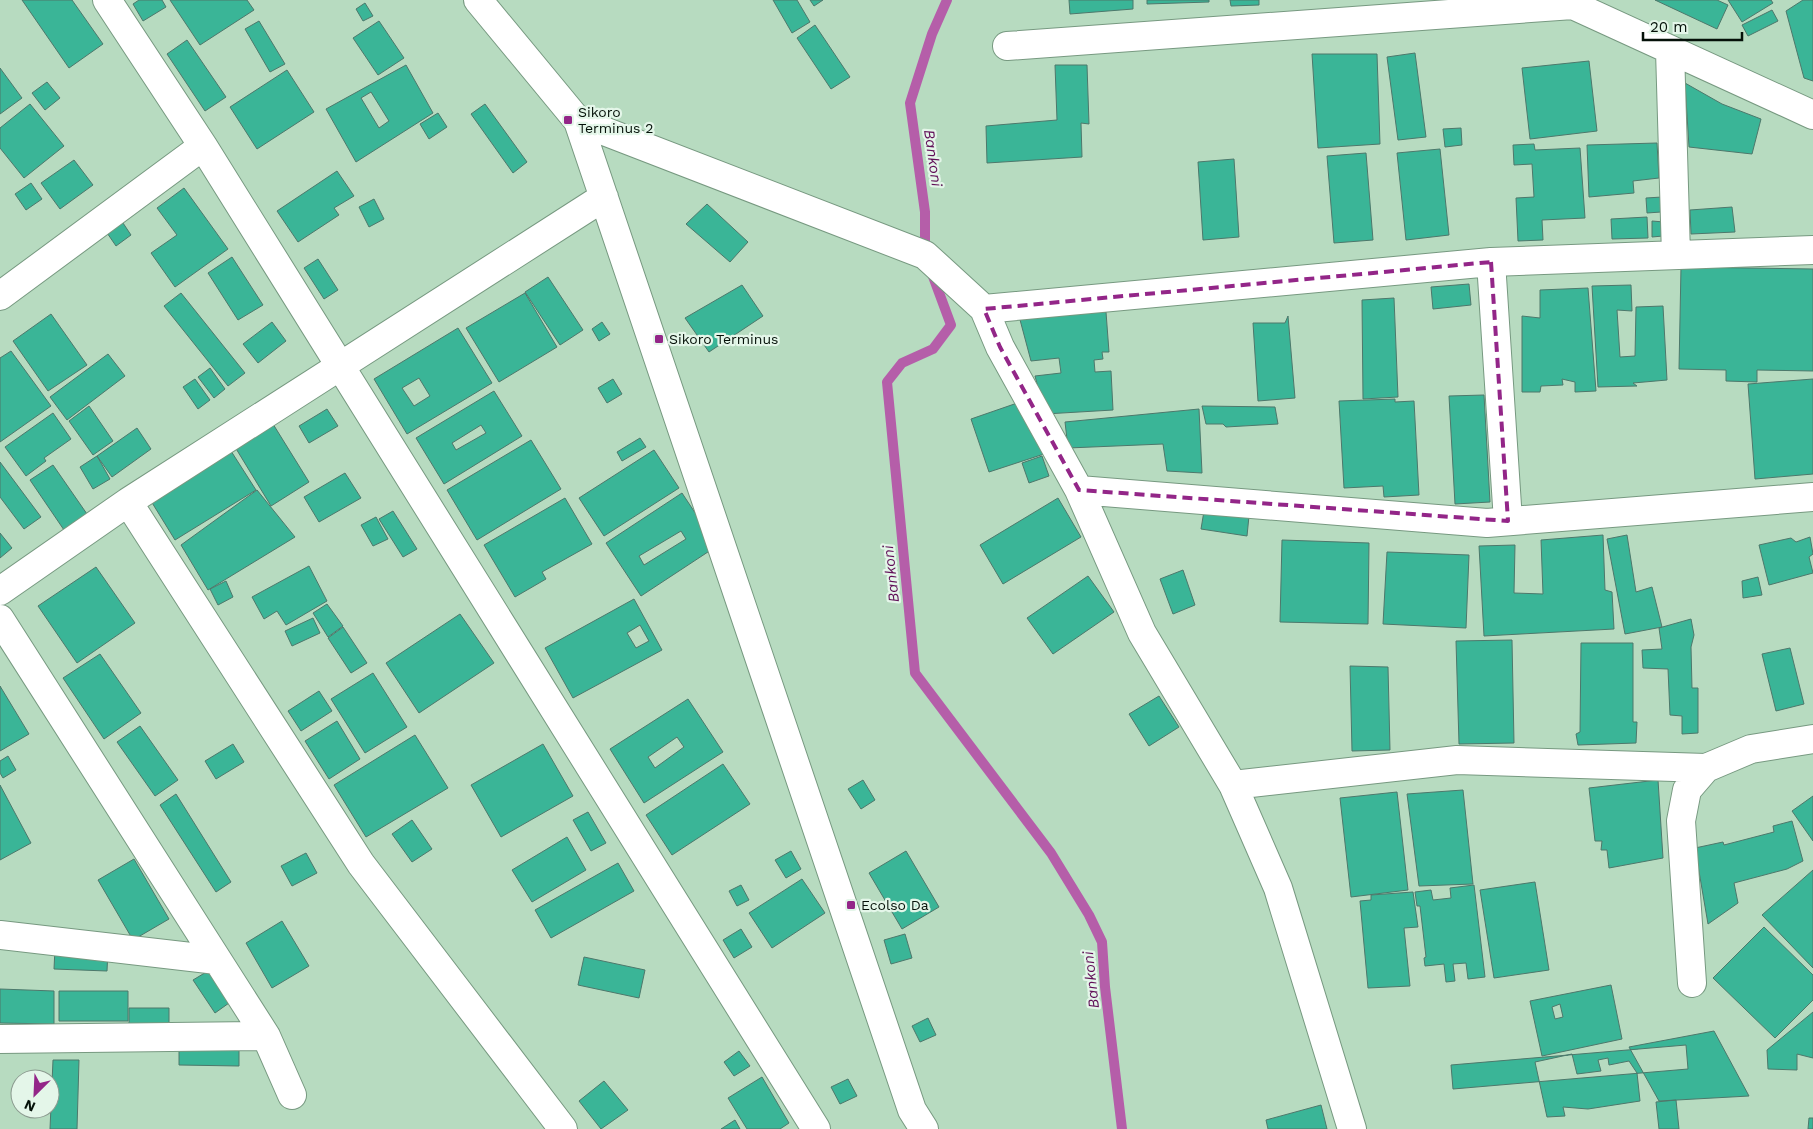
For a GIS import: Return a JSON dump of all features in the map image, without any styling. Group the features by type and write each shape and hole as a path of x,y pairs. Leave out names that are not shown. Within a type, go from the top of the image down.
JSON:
{"street":[{"path":"107,0 203,146 816,1129"},
{"path":"478,0 578,121 912,1110 924,1129"},
{"path":"1007,46 1572,2 1670,50 1813,115"},
{"path":"1670,50 1676,255"},
{"path":"578,121 925,255 984,309 1000,348 1080,490 1142,633 1233,785 1278,888 1352,1129"},
{"path":"0,296 203,146"},
{"path":"0,591 128,502 604,197"},
{"path":"984,309 1491,262 1813,250"},
{"path":"1491,262 1508,522"},
{"path":"1080,490 1487,523 1813,497"},
{"path":"128,502 361,864 563,1129"},
{"path":"0,619 266,1036 292,1095"},
{"path":"1233,785 1457,760 1706,768 1751,749 1813,739"},
{"path":"1692,983 1681,821 1687,790 1706,768"},
{"path":"0,935 217,960"},
{"path":"0,1039 266,1036"}],"highlighted area":[{"path":"1491,262 1508,521 1079,490 1000,347 984,309"}],"building":[{"path":"22,0 72,0 103,44 69,68"},
{"path":"139,0 162,0 166,7 143,21 133,4"},
{"path":"170,0 247,0 254,10 200,45"},
{"path":"773,0 797,0 810,22 792,33"},
{"path":"810,0 823,0 814,6"},
{"path":"1069,0 1133,0 1133,9 1070,14"},
{"path":"1147,0 1209,0 1209,2 1147,4"},
{"path":"1230,0 1259,0 1259,5 1231,6"},
{"path":"1655,0 1717,0 1728,5 1717,29"},
{"path":"1728,0 1771,0 1773,3 1742,22"},
{"path":"1803,0 1813,0 1813,81 1804,78 1786,11"},
{"path":"365,3 373,16 363,21 356,9"},
{"path":"1772,10 1778,21 1748,36 1742,25"},
{"path":"259,21 285,64 270,72 245,29"},
{"path":"379,21 404,58 378,75 353,38"},
{"path":"815,25 850,77 831,89 797,38"},
{"path":"187,40 226,97 205,111 167,54"},
{"path":"1415,53 1426,137 1398,140 1387,57"},
{"path":"1312,54 1377,54 1380,144 1318,148"},
{"path":"1589,61 1597,131 1530,139 1522,68"},
{"path":"406,65 433,113 356,162 326,109","holes":["371,92 389,121 379,128 361,98"]},
{"path":"1055,65 1087,65 1089,124 1081,123 1082,157 987,163 986,126 1057,120"},
{"path":"0,68 22,98 0,114"},
{"path":"287,70 314,112 257,149 230,107"},
{"path":"47,82 60,98 45,110 32,93"},
{"path":"1685,83 1722,104 1761,119 1752,154 1689,147"},
{"path":"30,104 64,146 24,178 0,148 0,128"},
{"path":"485,104 527,162 513,173 471,114"},
{"path":"438,113 447,127 429,139 420,124"},
{"path":"1461,128 1462,145 1445,147 1443,129"},
{"path":"1657,143 1659,178 1633,181 1634,193 1589,197 1587,145"},
{"path":"1534,144 1535,150 1580,148 1585,218 1542,220 1543,240 1518,241 1516,198 1534,197 1532,164 1514,165 1513,145"},
{"path":"1440,149 1449,235 1406,240 1397,153"},
{"path":"1366,153 1373,240 1334,243 1327,156"},
{"path":"1234,159 1239,237 1203,240 1198,162"},
{"path":"74,160 93,185 60,209 41,183"},
{"path":"337,171 354,196 334,208 339,215 298,242 277,211"},
{"path":"31,183 42,199 26,210 15,194"},
{"path":"184,188 228,249 175,287 151,253 177,235 157,208"},
{"path":"1662,197 1661,212 1647,213 1646,198"},
{"path":"374,199 384,219 369,227 359,207"},
{"path":"707,204 748,242 730,262 686,224"},
{"path":"1732,207 1735,232 1691,234 1690,210"},
{"path":"119,217 131,235 116,246 103,227"},
{"path":"1647,217 1648,238 1612,239 1611,219"},
{"path":"1652,221 1664,222 1663,236 1652,237"},
{"path":"232,257 263,305 238,320 208,273"},
{"path":"318,259 338,290 324,299 304,268"},
{"path":"1681,267 1813,269 1813,371 1757,370 1757,382 1726,381 1726,370 1679,369"},
{"path":"548,277 583,330 560,345 525,292"},
{"path":"1469,284 1471,305 1433,309 1431,287"},
{"path":"742,285 763,316 709,352 685,318"},
{"path":"1631,285 1632,311 1617,310 1620,357 1635,356 1636,307 1663,306 1667,380 1633,383 1637,386 1598,387 1592,286"},
{"path":"1588,288 1596,391 1575,392 1575,382 1562,379 1563,385 1541,386 1540,392 1522,392 1522,316 1540,318 1540,290"},
{"path":"181,293 245,373 228,386 164,306"},
{"path":"525,293 557,347 499,382 466,328"},
{"path":"1394,298 1398,397 1363,399 1362,300"},
{"path":"1106,312 1109,352 1102,352 1103,359 1094,360 1095,372 1111,371 1113,410 1045,414 1035,376 1061,373 1059,358 1031,361 1019,316"},
{"path":"51,314 87,365 48,391 13,341"},
{"path":"1288,316 1295,398 1258,401 1253,323 1285,323"},
{"path":"272,322 286,341 258,363 243,344"},
{"path":"602,322 610,334 599,341 592,329"},
{"path":"458,328 492,383 407,434 374,379","holes":["419,378 430,396 414,406 402,388"]},
{"path":"11,351 51,406 0,442 0,358"},
{"path":"108,354 125,376 67,420 50,397"},
{"path":"210,368 225,389 214,398 198,377"},
{"path":"195,379 210,400 198,409 183,387"},
{"path":"613,379 622,394 607,403 598,388"},
{"path":"1813,379 1813,474 1755,479 1748,384"},
{"path":"494,391 522,436 444,484 416,438","holes":["481,425 486,433 456,450 452,443"]},
{"path":"1484,395 1490,502 1455,504 1449,396"},
{"path":"1395,399 1395,402 1414,401 1419,495 1384,497 1383,486 1344,488 1339,401"},
{"path":"1026,400 1044,454 989,472 971,419"},
{"path":"89,406 113,441 93,455 69,421"},
{"path":"1202,406 1275,407 1278,424 1226,427 1223,424 1206,424"},
{"path":"327,409 338,426 309,443 299,426"},
{"path":"1199,409 1202,473 1167,471 1163,444 1068,448 1065,422"},
{"path":"53,413 71,439 44,458 46,461 26,476 5,447"},
{"path":"273,424 309,482 271,506 235,447"},
{"path":"137,428 151,449 112,477 97,456"},
{"path":"640,438 646,447 622,461 617,452"},
{"path":"531,440 561,489 477,540 447,490"},
{"path":"654,450 679,488 604,536 579,498"},
{"path":"231,451 256,490 175,540 151,501"},
{"path":"97,456 110,479 93,489 80,467"},
{"path":"1042,456 1049,476 1029,483 1022,463"},
{"path":"0,462 41,517 24,529 0,497"},
{"path":"53,465 87,514 64,530 30,480"},
{"path":"345,473 361,498 319,522 304,497"},
{"path":"257,490 295,537 208,590 181,545"},
{"path":"682,493 717,546 641,596 606,543","holes":["681,531 686,539 644,565 639,556"]},
{"path":"565,498 592,544 542,572 546,579 515,597 484,545"},
{"path":"1058,498 1081,537 1003,584 980,545"},
{"path":"393,511 417,549 403,557 379,519"},
{"path":"1204,511 1249,516 1247,536 1201,529"},
{"path":"376,517 388,539 373,546 361,525"},
{"path":"0,533 12,548 0,558"},
{"path":"1603,535 1605,590 1612,592 1614,629 1484,636 1479,546 1515,545 1514,593 1543,594 1541,540"},
{"path":"1627,535 1636,592 1652,587 1662,627 1625,634 1607,539"},
{"path":"1810,537 1813,554 1809,557 1813,573 1769,585 1759,545 1791,538 1796,542"},
{"path":"1282,540 1369,543 1368,624 1280,622"},
{"path":"1387,552 1469,555 1466,628 1383,624"},
{"path":"309,566 327,601 286,625 277,611 264,619 252,597"},
{"path":"96,567 135,623 77,663 38,606"},
{"path":"1183,570 1195,605 1173,614 1160,579"},
{"path":"1088,576 1114,612 1053,654 1027,618"},
{"path":"1758,577 1762,595 1743,598 1742,581"},
{"path":"226,581 233,597 218,605 210,589"},
{"path":"634,599 662,650 573,698 545,648","holes":["640,625 649,641 636,648 627,633"]},
{"path":"327,604 343,626 328,637 313,613"},
{"path":"460,614 494,663 419,713 386,663"},
{"path":"313,618 320,633 292,646 285,631"},
{"path":"1691,619 1694,635 1691,647 1692,688 1698,688 1698,733 1682,734 1682,716 1670,715 1668,669 1643,668 1642,650 1662,649 1659,628"},
{"path":"343,627 367,663 351,673 328,638"},
{"path":"1512,640 1514,743 1459,744 1456,641"},
{"path":"1581,643 1633,643 1633,722 1637,722 1636,743 1578,745 1576,734 1580,732"},
{"path":"1790,648 1804,704 1776,711 1762,654"},
{"path":"100,654 141,713 104,739 63,678"},
{"path":"1350,666 1388,667 1390,750 1352,751"},
{"path":"373,673 407,727 365,753 331,699"},
{"path":"0,686 29,734 0,751"},
{"path":"319,691 332,711 301,731 288,711"},
{"path":"1159,696 1179,727 1149,746 1129,714"},
{"path":"688,699 723,752 644,803 610,749","holes":["677,737 684,747 655,768 648,757"]},
{"path":"337,721 360,759 329,779 305,741"},
{"path":"140,726 178,780 155,796 117,742"},
{"path":"415,735 448,788 366,837 334,785"},
{"path":"233,744 244,762 216,779 205,761"},
{"path":"543,744 573,796 501,837 471,785"},
{"path":"8,756 16,770 3,778 0,773 0,761"},
{"path":"723,764 750,804 672,855 646,815"},
{"path":"863,780 875,800 861,809 848,789"},
{"path":"1658,780 1663,858 1609,868 1607,850 1601,850 1602,841 1595,841 1589,788"},
{"path":"0,785 31,843 0,860"},
{"path":"1463,790 1473,884 1419,886 1407,794"},
{"path":"1397,792 1408,890 1351,897 1340,798"},
{"path":"176,794 231,882 216,892 160,805"},
{"path":"1813,796 1813,841 1792,811"},
{"path":"588,812 606,843 591,851 573,820"},
{"path":"412,820 432,849 412,862 392,834"},
{"path":"1792,821 1803,861 1787,869 1734,883 1738,903 1708,924 1695,848 1723,842 1724,845 1774,832 1773,826"},
{"path":"567,837 586,870 532,902 512,870"},
{"path":"791,851 801,869 786,878 775,860"},
{"path":"906,851 939,907 902,929 869,873"},
{"path":"306,853 317,873 292,886 281,866"},
{"path":"134,859 169,919 133,940 98,880"},
{"path":"618,863 634,891 551,938 535,910"},
{"path":"1813,870 1813,968 1762,915"},
{"path":"802,879 825,913 772,948 749,913"},
{"path":"1535,882 1549,970 1494,978 1480,890"},
{"path":"741,885 749,900 737,906 729,891"},
{"path":"1474,885 1485,977 1468,979 1466,963 1453,964 1455,981 1446,982 1444,964 1425,966 1424,958 1426,957 1420,906 1417,906 1415,892 1431,890 1433,900 1451,898 1450,888"},
{"path":"1413,892 1418,927 1404,928 1410,986 1368,988 1360,901 1371,900 1371,895"},
{"path":"282,921 309,966 272,988 246,943"},
{"path":"1764,927 1813,975 1813,1000 1775,1038 1713,978"},
{"path":"741,929 752,947 734,958 723,940"},
{"path":"905,934 912,958 891,964 884,940"},
{"path":"55,948 108,950 107,971 54,969"},
{"path":"584,957 645,970 639,998 578,985"},
{"path":"208,971 229,1003 215,1013 193,980"},
{"path":"1611,985 1622,1039 1542,1056 1530,1001","holes":["1560,1004 1563,1017 1555,1019 1552,1007"]},
{"path":"0,989 54,991 54,1024 0,1023"},
{"path":"59,991 128,991 128,1021 59,1021"},
{"path":"129,1008 169,1008 169,1031 129,1031"},
{"path":"1813,1012 1813,1058 1797,1054 1797,1070 1768,1069 1767,1050"},
{"path":"928,1018 936,1035 920,1042 912,1026"},
{"path":"1714,1031 1749,1096 1659,1101 1629,1047"},
{"path":"179,1045 239,1046 239,1066 179,1065"},
{"path":"1686,1045 1688,1069 1453,1089 1451,1065"},
{"path":"739,1051 750,1066 734,1076 724,1062"},
{"path":"1572,1054 1577,1074 1601,1071 1598,1060 1608,1058 1609,1065 1629,1061 1637,1073 1640,1101 1588,1109 1563,1107 1565,1116 1547,1117 1535,1062"},
{"path":"53,1060 79,1060 77,1129 50,1129 50,1119 60,1119 60,1069 53,1069"},
{"path":"762,1077 789,1123 780,1129 747,1129 728,1098"},
{"path":"848,1079 857,1096 840,1104 831,1087"},
{"path":"604,1081 628,1110 601,1129 579,1101"},
{"path":"1676,1100 1679,1129 1659,1129 1656,1102"},
{"path":"1321,1105 1327,1129 1268,1129 1266,1120"},
{"path":"1809,1118 1813,1118 1813,1129 1808,1129"},
{"path":"735,1120 740,1129 721,1129"}],"waterway":[{"name":"Bankoni","path":"925,253 925,212 910,103 932,34 947,0"},
{"name":"Bankoni","path":"931,271 951,325 933,349 902,363 887,382 915,673 1051,853 1089,915 1102,942 1105,987 1122,1129"}],"place":[{"name":"Sikoro Terminus 2","path":"568,120"},
{"name":"Sikoro Terminus","path":"659,339"},
{"name":"Ecolso Da","path":"851,905"}]}
